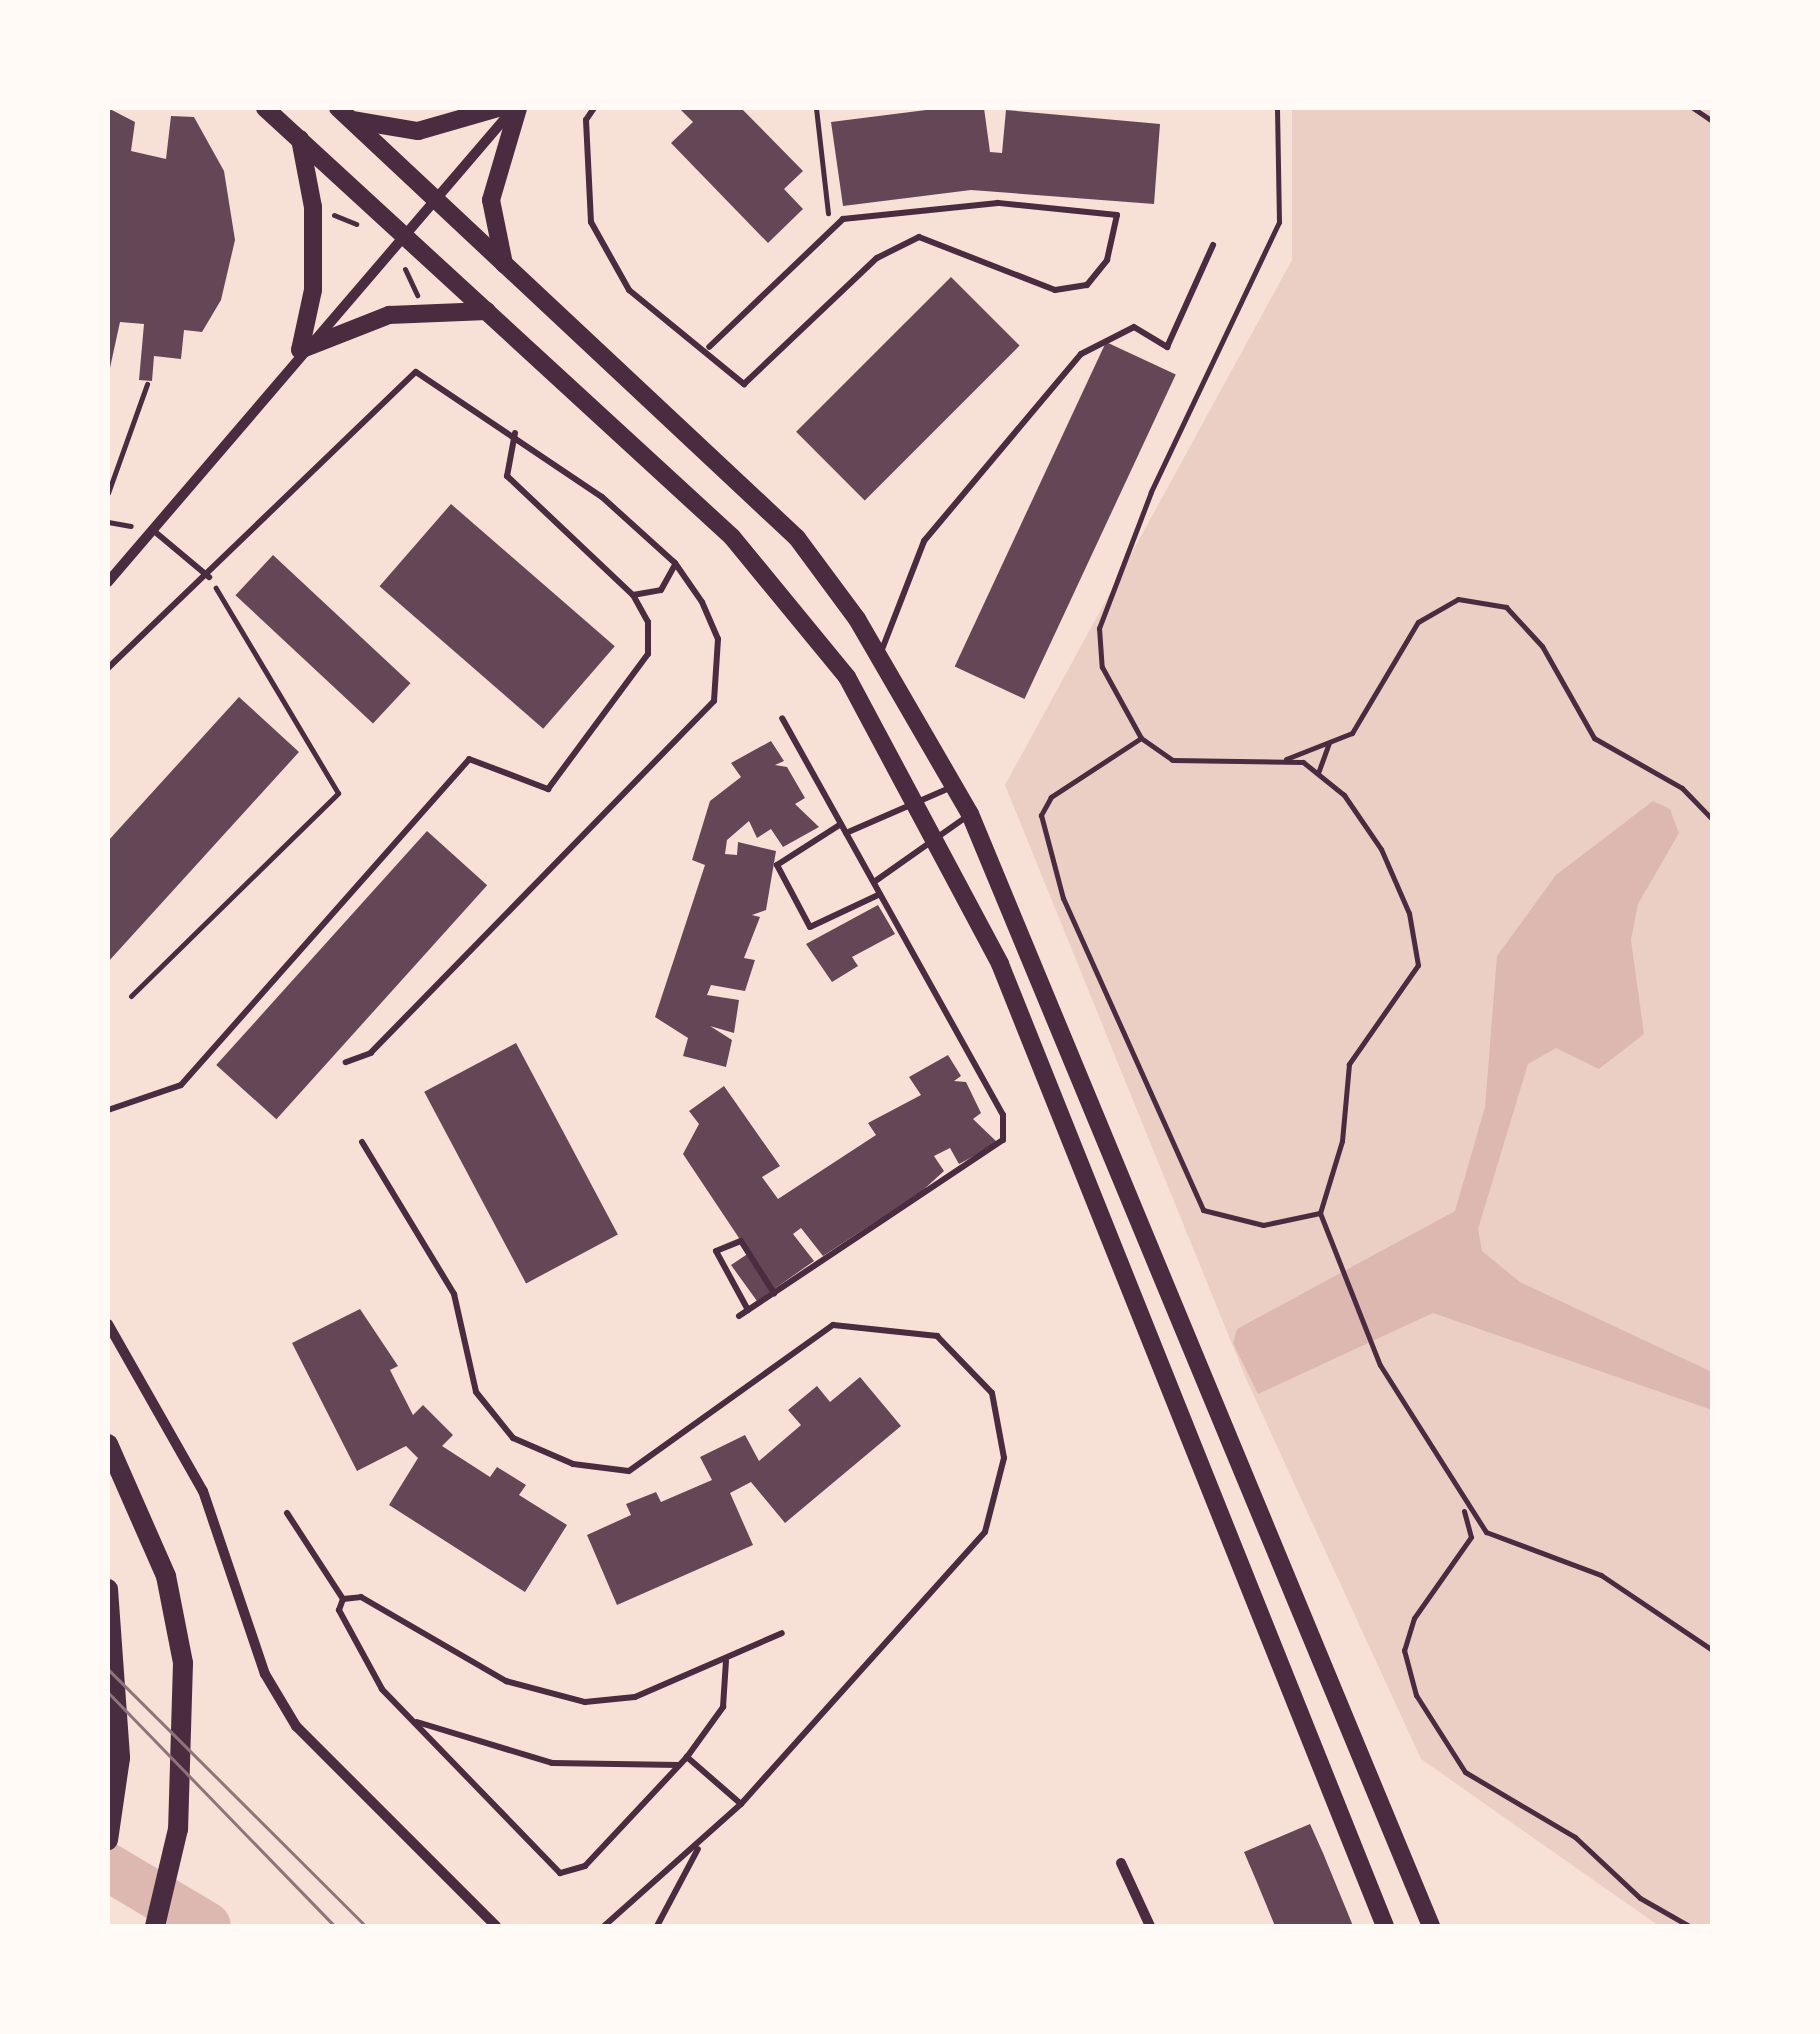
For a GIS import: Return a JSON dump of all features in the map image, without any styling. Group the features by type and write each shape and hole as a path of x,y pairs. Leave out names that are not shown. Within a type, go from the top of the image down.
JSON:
{"main road":[{"path":"108,1444 166,1576 183,1663 178,1829 155,1926"},
{"path":"108,1589 114,1618 120,1758 108,1840"}],"street":[{"path":"265,108 732,537 818,630 937,838 1056,1098 1385,1926"},
{"path":"345,114 418,131 498,108"},
{"path":"108,582 300,350 433,196 516,108"},
{"path":"504,265 490,200 516,108"},
{"path":"345,114 797,538 880,658 970,814 1431,1926"},
{"path":"300,139 313,207 313,290 300,350"},
{"path":"300,350 388,315 487,311"},
{"path":"108,1324 202,1491 265,1674 296,1726 496,1926"},
{"path":"1121,1863 1150,1926"}],"lane":[{"path":"594,108 586,120 591,222 629,290 709,347 744,384 877,258 919,237 1055,290 1087,285 1107,260 1117,215 998,203 843,219 709,347"},
{"path":"880,658 890,611 924,541 1081,354 1134,326 1167,347 1213,245"},
{"path":"108,668 209,577 416,372 515,433 676,564 718,639 714,701 371,1053 346,1062"},
{"path":"108,1110 182,1085 470,759 548,789 648,654 648,622 633,595 507,476 515,433"},
{"path":"154,530 209,577"},
{"path":"633,595 661,590 676,564"},
{"path":"739,1316 1003,1140 1003,1115 782,718"},
{"path":"846,833 953,786"},
{"path":"874,882 970,814"},
{"path":"841,824 779,859 802,912 818,928 880,894"},
{"path":"362,1142 454,1294 476,1392 513,1438 573,1464 629,1471 833,1325 938,1336 992,1392 1004,1458 985,1532 742,1804 604,1926"},
{"path":"748,1310 716,1251 740,1241 774,1293"},
{"path":"287,1514 343,1599"},
{"path":"343,1599 360,1596 506,1681 586,1702 635,1697 782,1634"},
{"path":"343,1599 338,1610 356,1645 416,1722 560,1873 585,1866 687,1757 722,1707 726,1660"},
{"path":"416,1722 552,1763 680,1765"},
{"path":"687,1757 742,1804"},
{"path":"657,1926 700,1844"}],"path":[{"path":"816,108 830,231"},
{"path":"1277,108 1279,222 1151,492 1099,628 1102,666 1141,738 1172,760 1283,760 1329,743 1374,706 1418,622 1458,599 1506,607 1542,646 1594,738 1682,788 1712,819"},
{"path":"1692,108 1709,119"},
{"path":"108,493 147,384"},
{"path":"131,996 338,794 209,577"},
{"path":"1141,738 1051,796 1041,815 1063,898 1202,1210 1262,1225 1320,1213"},
{"path":"1318,774 1329,743"},
{"path":"1283,760 1318,774 1381,849 1409,913 1418,965 1349,1064 1342,1141 1320,1213 1380,1365 1464,1508 1486,1532 1601,1575 1712,1650"},
{"path":"1464,1508 1471,1537 1414,1618 1404,1650 1416,1694 1465,1772 1575,1837 1640,1898 1689,1926"}],"shaded area":[{"path":"1292,108 1712,108 1712,1926 1659,1926 1421,1759 1247,1381 1005,785 1292,260"},
{"path":"1653,801 1670,809 1679,833 1638,904 1631,940 1644,1034 1599,1069 1556,1048 1528,1064 1478,1229 1482,1251 1520,1282 1712,1372 1712,1410 1433,1313 1258,1394 1233,1343 1237,1329 1455,1211 1485,1107 1497,956 1556,875"}],"building":[{"path":"108,108 135,122 131,151 166,159 171,116 194,117 224,171 235,240 221,300 202,332 184,330 181,359 154,356 152,381 139,380 144,324 120,322 108,377"},
{"path":"679,108 741,108 803,171 784,189 803,209 768,243 671,143 693,122"},
{"path":"942,108 984,108 990,152 1002,153 1006,110 1160,124 1154,204 971,190 843,206 831,122"},
{"path":"951,277 1020,346 865,500 796,432"},
{"path":"1106,342 1176,375 1024,699 955,666"},
{"path":"451,504 615,646 543,729 379,586"},
{"path":"273,555 410,683 373,723 235,595"},
{"path":"239,697 299,752 108,962 108,841"},
{"path":"771,741 784,761 775,765 787,767 805,798 795,804 819,827 783,847 771,829 757,838 749,821 727,840 725,854 737,855 738,842 776,851 766,910 752,915 760,917 744,958 755,960 745,991 711,985 707,995 739,1000 734,1033 710,1026 732,1040 726,1067 683,1056 688,1038 655,1017 705,865 692,860 710,801 741,777 731,763"},
{"path":"427,831 487,885 276,1119 216,1065"},
{"path":"878,905 895,934 852,957 858,966 832,982 806,944"},
{"path":"516,1043 618,1235 526,1283 424,1092"},
{"path":"948,1055 961,1076 954,1081 966,1082 981,1113 973,1119 998,1143 959,1164 950,1148 934,1156 944,1171 922,1191 823,1256 801,1228 793,1234 814,1261 757,1301 731,1265 749,1253 683,1154 699,1124 689,1111 724,1086 780,1166 762,1177 778,1199 876,1135 868,1123 921,1095 909,1077"},
{"path":"360,1309 398,1366 390,1370 413,1415 423,1405 453,1435 442,1446 490,1477 497,1467 526,1485 519,1495 567,1525 525,1592 389,1505 418,1458 406,1446 357,1471 292,1343"},
{"path":"860,1377 901,1426 785,1523 751,1482 730,1493 753,1545 617,1605 587,1535 631,1515 626,1504 656,1492 661,1502 712,1480 700,1457 745,1435 759,1461 801,1425 788,1410 817,1386 830,1402"},
{"path":"1310,1824 1353,1926 1275,1926 1244,1852"}],"waterway":[{"path":"108,1867 207,1926"}],"tram line":[{"path":"108,1669 366,1926"},
{"path":"108,1692 335,1926"}]}
